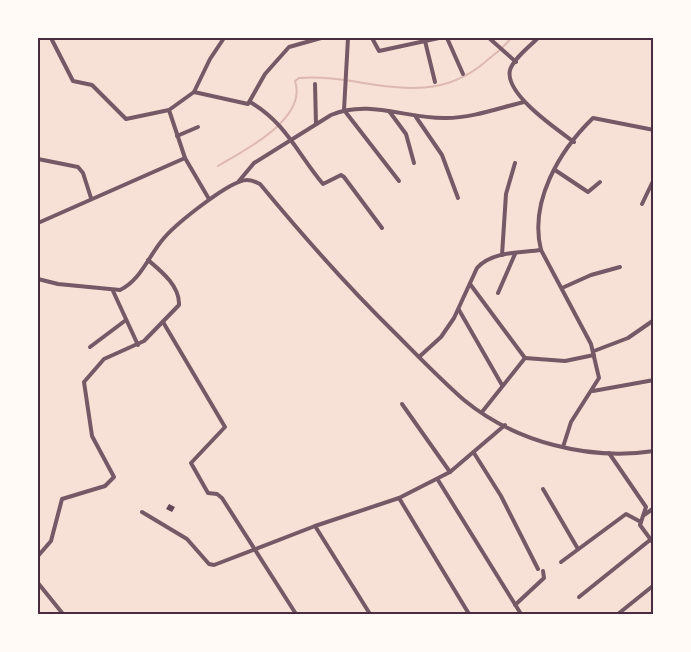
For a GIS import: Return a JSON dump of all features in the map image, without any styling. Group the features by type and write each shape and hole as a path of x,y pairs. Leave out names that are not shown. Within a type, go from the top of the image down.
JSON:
{"street":[{"path":"51,38 73,81 91,84 126,119 169,110 195,92 210,59 224,38"},
{"path":"195,92 246,105 250,102 265,74 289,47 321,38"},
{"path":"348,38 344,110 399,181"},
{"path":"372,38 379,51 439,38"},
{"path":"447,38 463,74"},
{"path":"489,38 516,62"},
{"path":"537,38 510,70 510,76 524,102 574,142"},
{"path":"425,41 435,82"},
{"path":"315,84 316,124"},
{"path":"250,102 270,114 292,139 321,183 326,185 340,176 344,177 382,228"},
{"path":"239,182 254,163 316,124 344,110 366,108 416,117 448,118 524,102"},
{"path":"169,110 185,158 209,199"},
{"path":"388,111 407,137 414,163"},
{"path":"416,117 442,155 458,198"},
{"path":"562,448 571,422 599,378 594,353 541,250 537,234 537,215 544,191 555,170 595,117 654,130"},
{"path":"177,136 198,127"},
{"path":"38,223 185,158"},
{"path":"38,159 78,166 83,172 91,198"},
{"path":"502,255 506,194 515,163"},
{"path":"555,170 588,192 600,182"},
{"path":"38,279 113,291 128,286 170,231 209,199 246,179 260,184 340,280 465,401 505,425 534,439 562,448 609,453 654,451"},
{"path":"642,204 654,179"},
{"path":"419,357 446,331 484,261 502,255 541,250"},
{"path":"498,293 516,253"},
{"path":"38,556 51,541 62,498 105,486 114,478 92,436 84,384 104,360 138,345 178,305 179,300 167,278 148,260"},
{"path":"562,288 591,275 620,267"},
{"path":"470,284 525,358 565,361 594,353 628,339 654,320"},
{"path":"113,291 138,345"},
{"path":"458,309 502,385"},
{"path":"90,347 126,320"},
{"path":"163,322 225,427 191,459 191,463 208,493 220,496 296,615"},
{"path":"482,412 525,358"},
{"path":"592,391 654,380"},
{"path":"402,404 450,472"},
{"path":"142,512 185,537 210,565 399,498 450,472 505,425"},
{"path":"474,453 496,487 544,578 515,605"},
{"path":"609,453 646,507 641,528 654,544"},
{"path":"438,479 521,615"},
{"path":"543,489 578,549"},
{"path":"399,498 469,615"},
{"path":"644,515 654,508"},
{"path":"561,562 626,514 641,522"},
{"path":"315,526 370,615"},
{"path":"579,597 650,540"},
{"path":"38,583 63,615"},
{"path":"618,615 654,585"}],"building":[{"path":"169,504 175,507 172,512 166,509"}],"waterway":[{"path":"218,166 257,143 283,121 292,108 296,95 295,81 299,78 347,80 394,87 417,88 439,85 462,78 484,63 511,38"}]}
